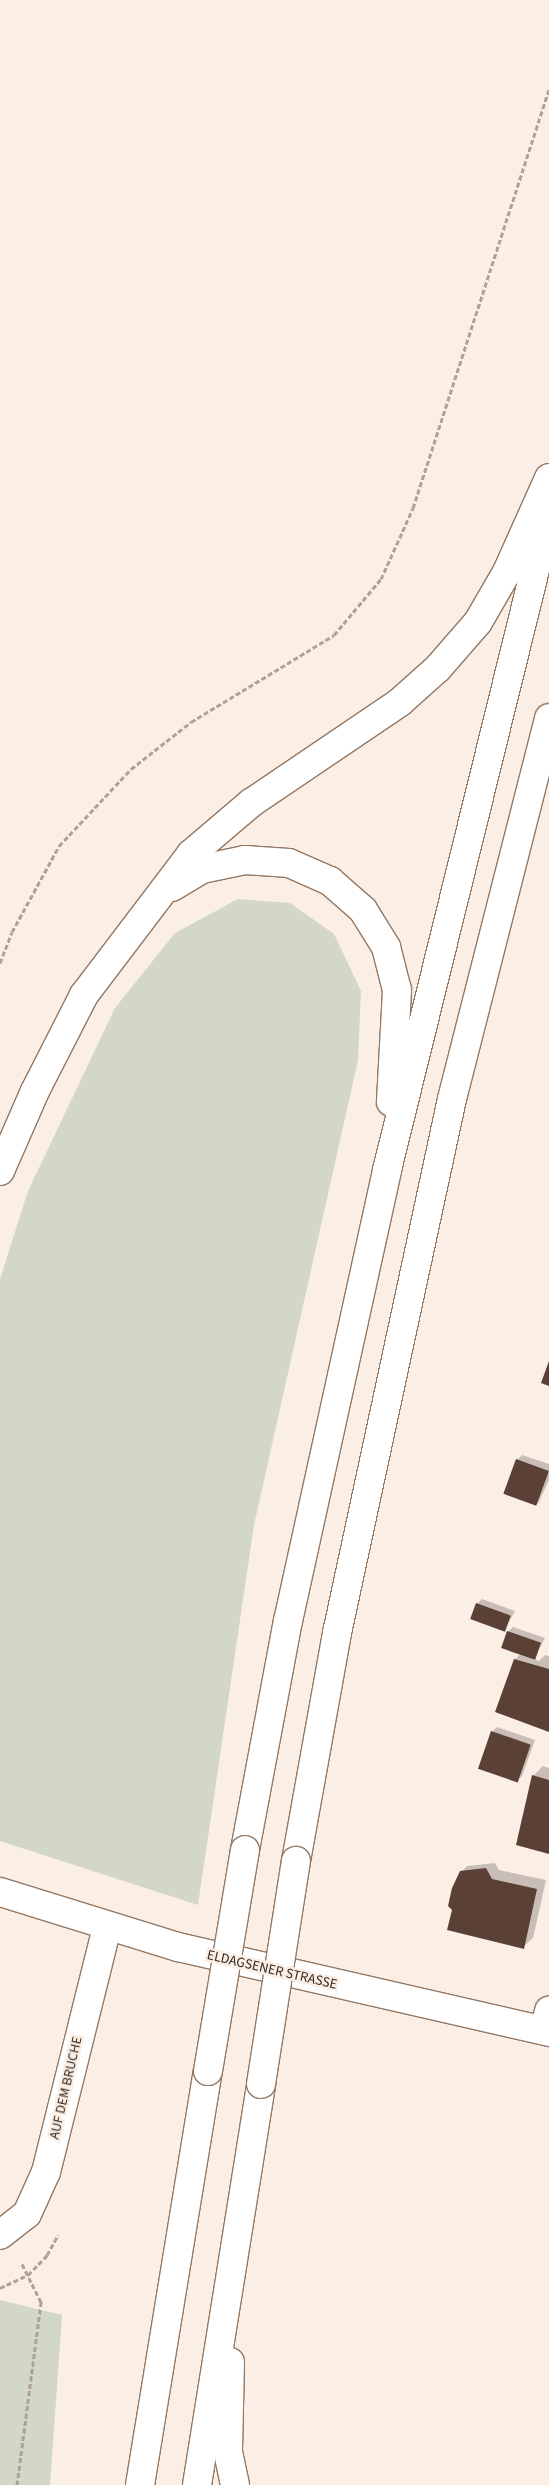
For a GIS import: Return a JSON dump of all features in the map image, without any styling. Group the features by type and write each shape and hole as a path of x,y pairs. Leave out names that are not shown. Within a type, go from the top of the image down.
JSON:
{"main road":[{"path":"0,1172 35,1091 84,995 191,854 251,803 400,702 438,668 478,622 492,598 549,478"},
{"path":"140,2485 245,1850 288,1621 387,1170 549,513"},
{"path":"197,2485 296,1860 337,1633 452,1098 549,718"},
{"path":"135,926 172,888 202,870 245,860 289,863 330,881 363,910 386,947 397,990 387,1170"},
{"name":"ELDAGSENER STRASSE","path":"0,1892 107,1927 216,1956 547,2024"},
{"name":"AUF DEM BRUCHE","path":"3,2234 27,2214 46,2172 107,1927"},
{"path":"234,2242 228,2452 235,2485"}],"path":[{"path":"0,963 12,932 59,846 131,770 191,722 334,635 382,579 413,508 549,90"},
{"path":"3,2234 42,2302 17,2485"},
{"path":"0,2288 28,2275"}],"green space":[{"path":"238,899 290,903 334,934 361,991 358,1060 254,1525 198,1905 0,1841 0,1279 28,1191 115,1008 175,933"},
{"path":"0,2300 62,2315 50,2485 0,2485"}],"building":[{"path":"549,1361 549,1386 541,1383"},
{"path":"516,1459 549,1471 536,1506 503,1494"},
{"path":"476,1603 511,1616 505,1632 470,1619"},
{"path":"507,1631 541,1643 535,1660 501,1648"},
{"path":"514,1659 549,1669 549,1732 495,1712"},
{"path":"491,1731 531,1745 518,1782 478,1769"},
{"path":"532,1775 549,1780 549,1854 516,1845"},
{"path":"486,1868 492,1879 537,1889 524,1949 447,1930 452,1910 448,1906 452,1888 460,1871"}]}
